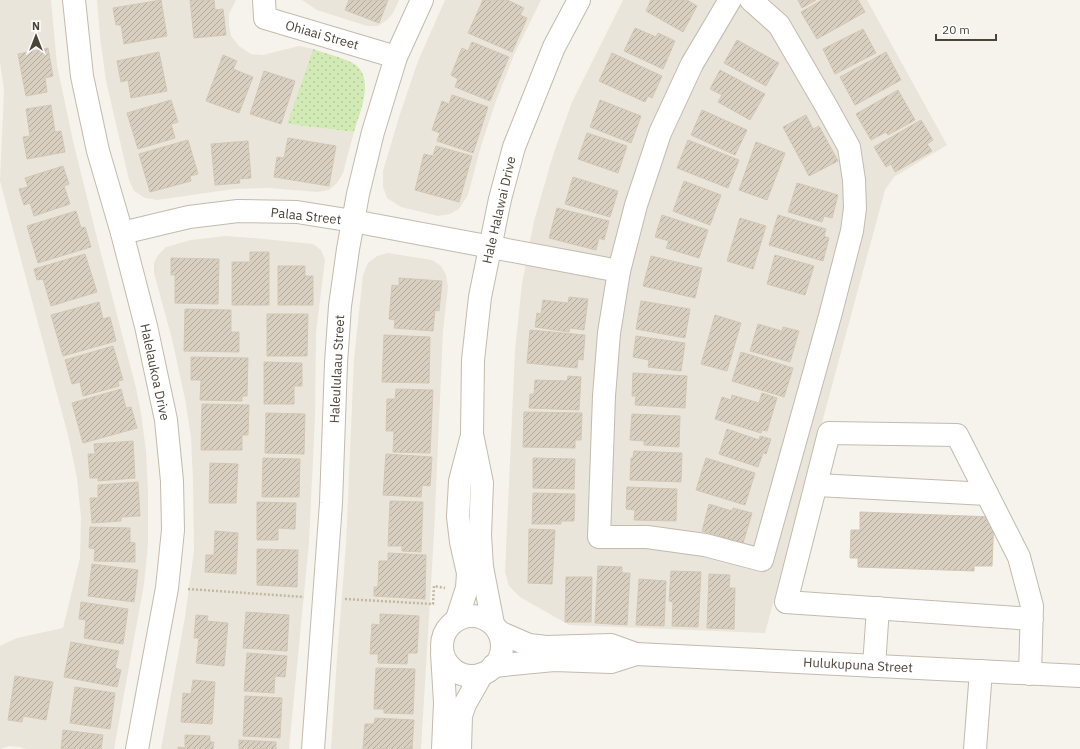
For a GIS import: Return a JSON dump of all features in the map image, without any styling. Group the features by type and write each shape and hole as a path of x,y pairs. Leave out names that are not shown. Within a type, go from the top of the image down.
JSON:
{"street":[{"name":"Halelaukoa Drive","path":"74,0 82,76 98,151 122,232 146,326 166,420 172,481 173,530 167,588 137,749"},
{"name":"Ohiaai Street","path":"264,0 265,18 396,57"},
{"name":"Haleululaau Street","path":"313,749 331,503 336,363 340,306 353,221 373,132 396,57 422,0"},
{"name":"Hale Halawai Drive","path":"496,628 482,567 480,535 482,483 472,434 473,360 480,297 489,247 514,147 554,47 580,0"},
{"path":"730,0 692,64 660,132 636,205 619,271 609,333 604,396 599,537 647,537 705,545 762,560 830,316 852,231 855,208 854,180 849,147 779,25 751,0"},
{"name":"Palaa Street","path":"122,232 189,217 238,211 297,212 353,221 619,271"},
{"path":"1030,674 1032,619 1032,606 1019,557 957,435 829,433 817,486 786,602 1032,619"},
{"name":"Hale Halawai Drive","path":"457,619 467,588 468,573 461,542 459,523 460,482 472,434"},
{"path":"817,486 987,494"},
{"path":"874,666 878,608"},
{"path":"442,653 446,662 453,669 461,674 471,676 487,670 497,662 501,652 502,642 496,628 485,618 476,616 466,616 457,619 449,625 444,634 441,643 445,702 443,749"},
{"name":"Hulukupuna Street","path":"496,628 529,645 546,647 611,645 636,654 1080,676"},
{"name":"Hulukupuna Street","path":"487,670 554,660 611,662 636,654"},
{"path":"460,749 461,716 465,704 487,670"},
{"path":"975,749 981,671"}],"shaded area":[{"path":"0,0 51,0 57,65 73,141 136,388 141,413 146,451 148,544 144,584 114,749 26,749 9,746 0,749 0,646 17,638 63,628 80,558 81,518 77,478 68,435 0,181 4,90 0,62"},
{"path":"97,0 236,0 229,14 231,36 239,46 251,54 263,55 299,46 313,49 287,124 354,132 343,173 337,183 329,190 317,192 269,188 234,189 157,200 145,198 134,191 129,180 106,81"},
{"path":"302,0 399,0 393,13 387,20 378,26 367,26 317,10"},
{"path":"445,0 541,0 514,55 496,101 481,146 468,195 459,209 450,214 438,216 401,207 387,198 383,187 383,171 418,61"},
{"path":"623,0 867,0 947,145 894,177 885,190 765,633 569,625 520,597 509,586 505,572 515,350 522,284 534,221 553,155 572,102"},
{"path":"225,236 313,244 321,250 325,260 316,332 315,418 309,542 289,749 161,749 185,617 194,551 193,481 191,437 185,399 172,339 154,273 154,263 158,255 166,247 191,240"},
{"path":"388,253 432,260 441,266 446,275 448,287 443,331 434,534 421,749 331,749 346,544 354,359 363,275 368,263 377,256"}],"green space":[{"path":"313,49 342,58 356,65 362,72 365,88 364,98 354,132 287,124"}],"building":[{"path":"161,0 167,36 124,44 121,25 116,25 113,8"},
{"path":"190,0 214,0 215,10 223,9 226,35 194,38"},
{"path":"349,0 388,0 379,23 345,10"},
{"path":"483,0 507,0 524,8 520,15 527,18 512,52 468,33"},
{"path":"651,0 687,0 697,6 683,32 646,11"},
{"path":"798,0 816,0 802,8"},
{"path":"822,0 858,0 865,12 817,39 801,12"},
{"path":"635,28 656,37 658,33 675,41 663,69 624,51"},
{"path":"863,29 876,53 835,74 823,49"},
{"path":"737,40 779,63 766,86 724,63"},
{"path":"472,42 509,57 490,101 455,87 458,79 451,75 462,48 468,51"},
{"path":"48,48 53,76 45,78 47,92 26,96 18,54"},
{"path":"159,52 167,91 131,98 128,80 121,82 117,61"},
{"path":"886,52 901,80 855,105 840,77"},
{"path":"612,53 662,76 652,98 648,96 645,102 599,81"},
{"path":"223,55 237,61 233,69 253,77 239,113 206,101"},
{"path":"720,70 765,94 750,120 718,102 722,95 710,89"},
{"path":"264,71 295,81 281,124 250,114"},
{"path":"898,90 915,120 888,135 886,132 871,140 856,114"},
{"path":"452,95 488,107 473,153 437,141 440,133 432,130 442,101 449,104"},
{"path":"171,100 178,122 171,124 175,138 138,149 127,113"},
{"path":"600,100 641,116 631,143 590,127"},
{"path":"51,105 55,132 61,131 65,152 27,159 23,137 30,136 26,109"},
{"path":"702,110 747,130 735,155 691,135"},
{"path":"806,115 813,129 819,126 838,161 809,176 783,127"},
{"path":"921,120 933,140 927,144 932,151 895,172 891,164 886,167 874,147"},
{"path":"587,133 627,146 618,173 578,159"},
{"path":"288,138 336,146 329,186 274,177 277,157 284,158"},
{"path":"188,140 198,174 190,176 191,181 150,192 139,154"},
{"path":"688,140 739,160 728,188 677,168"},
{"path":"248,141 251,178 239,179 240,183 215,185 211,144"},
{"path":"756,142 785,153 767,200 739,190"},
{"path":"436,146 472,156 459,202 415,190 424,154 433,156"},
{"path":"63,166 69,184 64,186 70,204 34,216 30,203 24,205 19,189 28,187 25,178"},
{"path":"573,177 618,191 610,217 565,204"},
{"path":"684,181 721,195 710,225 673,211"},
{"path":"797,183 838,195 832,218 824,216 822,222 788,212"},
{"path":"557,208 609,221 604,240 599,238 596,250 549,238"},
{"path":"76,211 81,228 85,227 91,247 38,263 27,226"},
{"path":"662,215 708,230 699,258 666,248 669,241 655,237"},
{"path":"778,215 826,229 824,236 829,238 823,261 769,245"},
{"path":"740,218 766,226 753,269 727,261"},
{"path":"250,252 269,252 269,305 232,305 232,262 250,262"},
{"path":"85,254 97,292 51,306 43,279 37,280 34,269"},
{"path":"775,255 814,266 805,295 767,284"},
{"path":"651,256 702,268 695,298 643,286"},
{"path":"171,258 219,259 218,304 175,303 175,275 171,275"},
{"path":"278,266 305,266 305,276 313,276 313,305 278,305"},
{"path":"399,278 442,281 439,311 435,310 433,331 394,328 395,320 389,319 392,285 399,286"},
{"path":"569,297 588,299 584,330 570,328 569,332 535,327 537,313 541,314 543,300 568,303"},
{"path":"641,301 690,309 685,338 636,329"},
{"path":"99,302 103,319 110,317 116,341 63,356 51,315"},
{"path":"185,309 231,310 231,332 239,332 239,352 184,351"},
{"path":"267,314 308,314 307,356 267,356"},
{"path":"715,315 741,323 727,371 701,364"},
{"path":"758,324 782,331 783,327 799,331 790,362 750,351"},
{"path":"530,330 585,335 583,360 578,359 577,368 527,363"},
{"path":"384,335 430,337 429,383 382,382"},
{"path":"636,336 685,343 681,371 648,367 649,360 633,357"},
{"path":"113,346 123,380 118,381 119,386 83,396 80,382 72,384 65,360"},
{"path":"741,352 793,368 784,397 732,381"},
{"path":"191,357 248,358 247,396 242,396 242,401 200,400 201,380 191,380"},
{"path":"264,362 302,363 302,386 294,386 294,404 264,404"},
{"path":"633,373 687,376 685,408 635,405 636,396 632,396"},
{"path":"568,376 581,377 579,410 529,408 530,394 534,394 535,380 567,381"},
{"path":"121,389 126,408 131,407 137,428 83,443 72,403"},
{"path":"396,389 433,390 430,453 393,452 394,431 386,431 387,399 395,399"},
{"path":"762,393 777,398 767,431 762,430 761,433 715,419 722,397 731,400 732,395 759,403"},
{"path":"202,404 249,405 248,435 242,435 242,450 201,450"},
{"path":"524,412 582,413 581,440 575,440 575,448 523,447"},
{"path":"266,413 305,414 304,454 265,453"},
{"path":"632,414 680,416 679,447 644,445 644,441 630,440"},
{"path":"727,429 759,440 760,436 771,439 766,454 763,453 758,467 719,454"},
{"path":"133,441 135,478 98,481 98,478 90,478 88,454 95,454 94,444"},
{"path":"634,451 682,453 681,482 630,480 631,458 633,458"},
{"path":"386,454 432,457 430,486 422,485 421,497 383,495"},
{"path":"263,458 300,459 299,497 262,497"},
{"path":"533,458 575,459 574,489 533,488"},
{"path":"706,458 755,473 745,505 696,490"},
{"path":"210,463 238,464 236,503 209,503"},
{"path":"138,482 140,516 121,517 121,521 92,523 90,498 98,498 98,485"},
{"path":"627,487 677,489 676,521 634,520 635,510 626,509"},
{"path":"533,493 575,494 574,521 561,521 561,524 532,524"},
{"path":"390,501 423,502 421,552 402,551 402,546 388,546"},
{"path":"257,502 296,503 295,529 278,528 278,540 257,540"},
{"path":"709,504 732,511 733,508 752,513 743,543 702,531"},
{"path":"860,512 994,517 992,566 974,566 974,571 858,567 858,558 850,558 851,530 860,530"},
{"path":"90,527 130,528 130,542 135,543 135,562 94,561 95,549 89,548"},
{"path":"529,529 555,530 552,584 528,583"},
{"path":"215,531 238,533 236,574 205,572 206,555 214,555"},
{"path":"257,549 298,550 297,587 257,585"},
{"path":"388,553 426,555 425,599 374,596 374,587 378,587 379,561 388,561"},
{"path":"92,564 138,570 134,602 88,596"},
{"path":"598,566 622,567 622,573 630,573 627,625 595,623"},
{"path":"671,571 701,572 698,627 672,626 673,602 669,601"},
{"path":"709,574 730,575 729,588 735,588 734,629 707,628"},
{"path":"566,577 592,577 591,622 565,622"},
{"path":"639,579 666,581 664,626 636,625"},
{"path":"81,602 128,609 123,644 84,638 86,620 79,619"},
{"path":"246,612 289,615 287,651 243,648"},
{"path":"380,614 419,616 417,653 408,653 407,664 378,663 378,654 370,654 372,624 380,625"},
{"path":"196,615 208,616 207,621 228,623 224,666 196,663 199,638 194,638"},
{"path":"71,642 119,651 115,668 121,670 117,687 64,677"},
{"path":"247,653 287,656 285,677 275,676 274,693 244,691"},
{"path":"376,668 415,669 413,714 384,713 384,709 374,709"},
{"path":"15,676 53,682 46,720 23,716 22,722 8,720"},
{"path":"193,680 215,682 212,724 181,722 183,693 191,694"},
{"path":"75,687 115,693 110,729 70,723"},
{"path":"245,696 282,698 280,738 243,736"},
{"path":"375,718 414,720 412,749 363,749 365,724 374,724"},
{"path":"63,730 103,735 101,749 61,749"},
{"path":"185,735 210,736 210,742 214,742 213,749 178,749 178,747 185,748"},
{"path":"239,740 276,742 276,749 239,749"}]}
